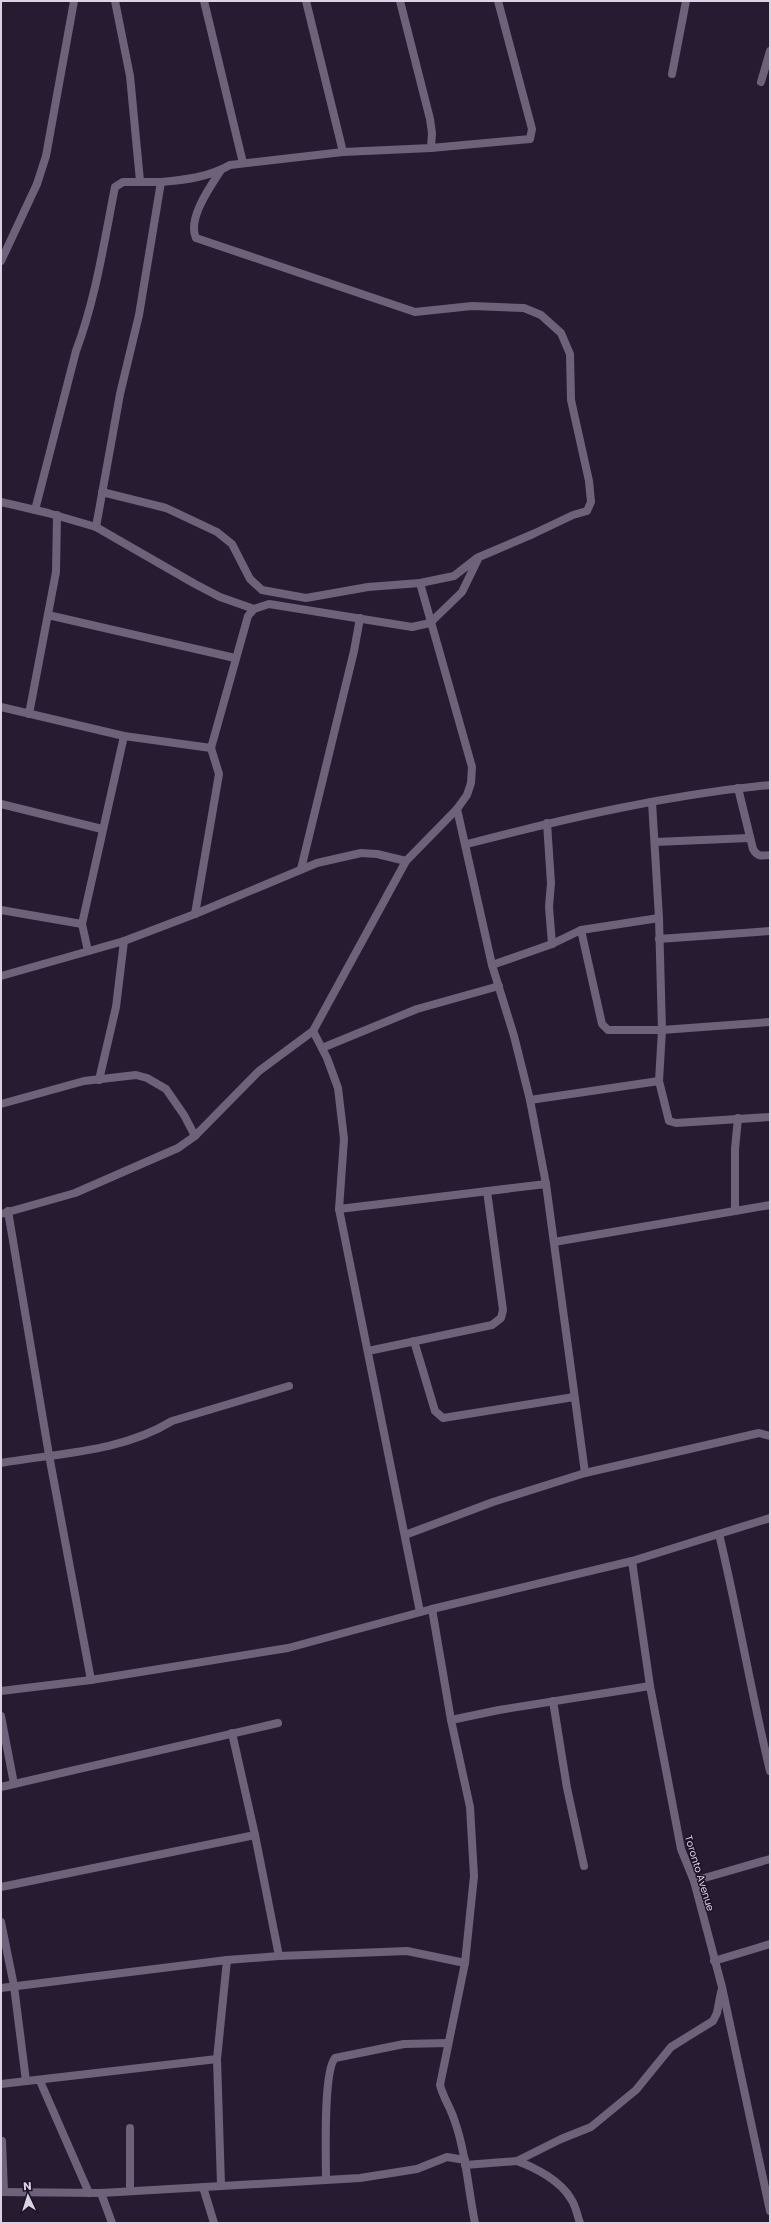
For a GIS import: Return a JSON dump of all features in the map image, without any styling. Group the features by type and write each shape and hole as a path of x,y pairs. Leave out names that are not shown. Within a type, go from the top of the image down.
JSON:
{"street":[{"path":"1,261 37,184 46,156 74,1"},
{"path":"115,1 130,76 140,181"},
{"path":"204,1 243,163"},
{"path":"306,1 343,152"},
{"path":"400,1 430,119 432,133 431,148"},
{"path":"35,510 76,351 86,322 102,258 115,187 123,182 188,180 221,170 230,164 343,152 431,148 530,139 532,129 498,1"},
{"path":"672,74 686,1"},
{"path":"761,82 770,51"},
{"path":"102,492 166,508 217,532 232,544 250,579 262,590 306,598 368,587 420,583 454,576 479,557 573,515 587,511 591,502 589,481 571,400 570,354 562,333 541,315 524,308 472,306 415,312 196,238 192,224 206,194 221,170"},
{"path":"96,527 120,394 139,315 161,182"},
{"path":"1,502 58,515 96,527 194,584 220,597 254,609"},
{"path":"29,714 56,572 58,515"},
{"path":"196,914 219,774 210,748 248,616 254,609 268,604 412,627 430,623 462,592 479,557"},
{"path":"91,1680 5,1212 93,1186 178,1148 195,1136 259,1071 313,1031 406,860 457,809 467,795 471,783 472,767 430,623 420,583"},
{"path":"48,615 235,658"},
{"path":"302,868 351,665 360,618"},
{"path":"1,707 124,736 210,748"},
{"path":"88,951 82,924 124,736"},
{"path":"467,844 547,823 652,802 738,788 770,785"},
{"path":"738,788 749,838 756,854 761,856 770,855"},
{"path":"652,802 659,918 662,1030 659,1081 669,1121 672,1123 770,1117"},
{"path":"1,804 102,829"},
{"path":"457,809 467,844 492,965 530,1100 546,1184 585,1473"},
{"path":"547,823 551,883 549,907 552,944"},
{"path":"655,842 749,838"},
{"path":"1,976 124,941 196,914 302,868 349,854 377,854 406,860"},
{"path":"1,910 82,924"},
{"path":"492,965 552,944 581,930 659,918"},
{"path":"581,930 604,1027 614,1031 662,1030 770,1022"},
{"path":"659,939 770,931"},
{"path":"99,1080 116,1007 124,941"},
{"path":"322,1048 410,1012 499,986"},
{"path":"313,1031 322,1048 338,1088 344,1139 339,1209 420,1612"},
{"path":"1,1104 70,1084 136,1075 147,1078 166,1089 174,1098 195,1136"},
{"path":"530,1100 659,1081"},
{"path":"735,1211 734,1149 738,1118"},
{"path":"339,1209 546,1184"},
{"path":"368,1351 492,1325 501,1318 503,1310 487,1191"},
{"path":"554,1242 770,1205"},
{"path":"414,1341 435,1411 443,1418 574,1397"},
{"path":"1,1463 122,1444 158,1430 172,1421 289,1386"},
{"path":"405,1535 493,1502 585,1473 759,1433 770,1436"},
{"path":"1,1691 91,1680 288,1648 420,1612 632,1561 770,1518"},
{"path":"719,1534 736,1604 751,1691 770,1771"},
{"name":"Toronto Avenue","path":"632,1561 650,1686 681,1849 694,1881 722,1987 770,2211"},
{"path":"432,1609 451,1720 470,1807 474,1876 465,1963 440,2085 442,2093 454,2118 465,2163 475,2223"},
{"path":"451,1720 552,1701 650,1686"},
{"path":"552,1701 584,1866"},
{"path":"1,1716 14,1784"},
{"path":"1,1787 278,1723"},
{"path":"232,1733 255,1835 279,1956"},
{"path":"1,1887 255,1835"},
{"path":"694,1881 770,1859"},
{"path":"1,1922 14,1986 26,2081"},
{"path":"714,1961 770,1944"},
{"path":"1,1988 227,1960 279,1956 401,1951 465,1963"},
{"path":"221,2185 218,2059 227,1960"},
{"path":"2,2141 2,2192 101,2193 360,2178 417,2168 447,2158 465,2163 517,2161 561,2139 591,2127 616,2107 636,2090 671,2047 713,2021 717,2014 722,1987"},
{"path":"326,2179 326,2108 330,2068 335,2058 404,2044 448,2043"},
{"path":"1,2084 40,2081 218,2059"},
{"path":"40,2081 89,2193"},
{"path":"130,2128 130,2191"},
{"path":"517,2161 541,2172 566,2192 572,2200 580,2223"},
{"path":"203,2187 214,2223"},
{"path":"101,2193 112,2223"}]}
